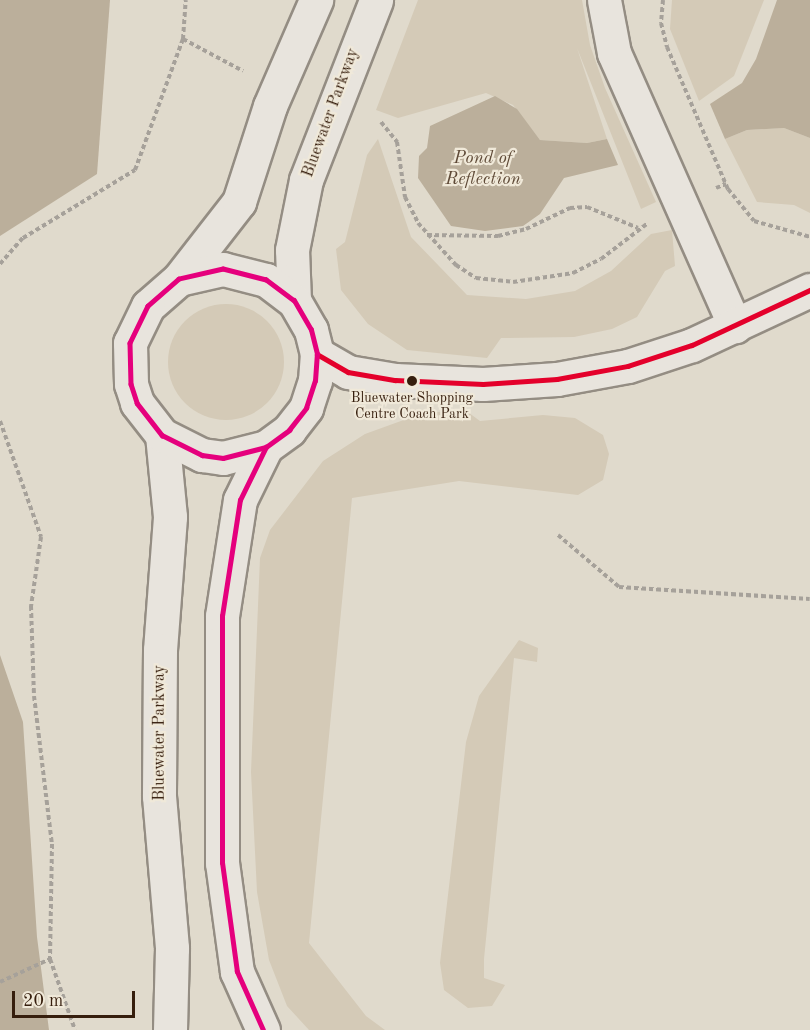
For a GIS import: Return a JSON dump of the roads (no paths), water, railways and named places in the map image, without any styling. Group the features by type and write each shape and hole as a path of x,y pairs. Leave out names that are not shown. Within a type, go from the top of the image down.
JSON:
{"street":[{"path":"179,279 212,270 245,272 266,280 294,301 311,330 316,354 315,381 306,408 289,430 266,447 224,458 191,452 162,435 137,403 131,384 130,343 148,306 179,279 239,202 270,106 316,0"},
{"name":"Bluewater Parkway","path":"294,301 291,260 301,198 314,150 376,0"},
{"path":"603,0 614,52 683,203 735,326"},
{"path":"316,354 348,372 395,380 517,383 628,366 735,326 810,290"},
{"name":"Bluewater Parkway","path":"162,435 170,517 160,661 159,796 172,948 170,1030"},
{"path":"263,1030 242,991 232,950 222,863 219,728 222,616 232,533 240,500 266,447"}],"water":[{"path":"0,0 110,0 97,174 0,236"},
{"path":"777,0 810,0 810,138 784,128 747,130 725,139 710,104 742,83 756,59"},
{"name":"Pond of Reflection","path":"495,96 517,109 540,140 587,143 607,139 618,165 564,178 540,214 523,226 485,231 451,226 418,178 419,156 427,148 430,126"},
{"path":"0,655 23,722 37,937 49,1030 0,1030"}],"place":[{"name":"Bluewater Shopping Centre Coach Park","path":"412,381"}]}
